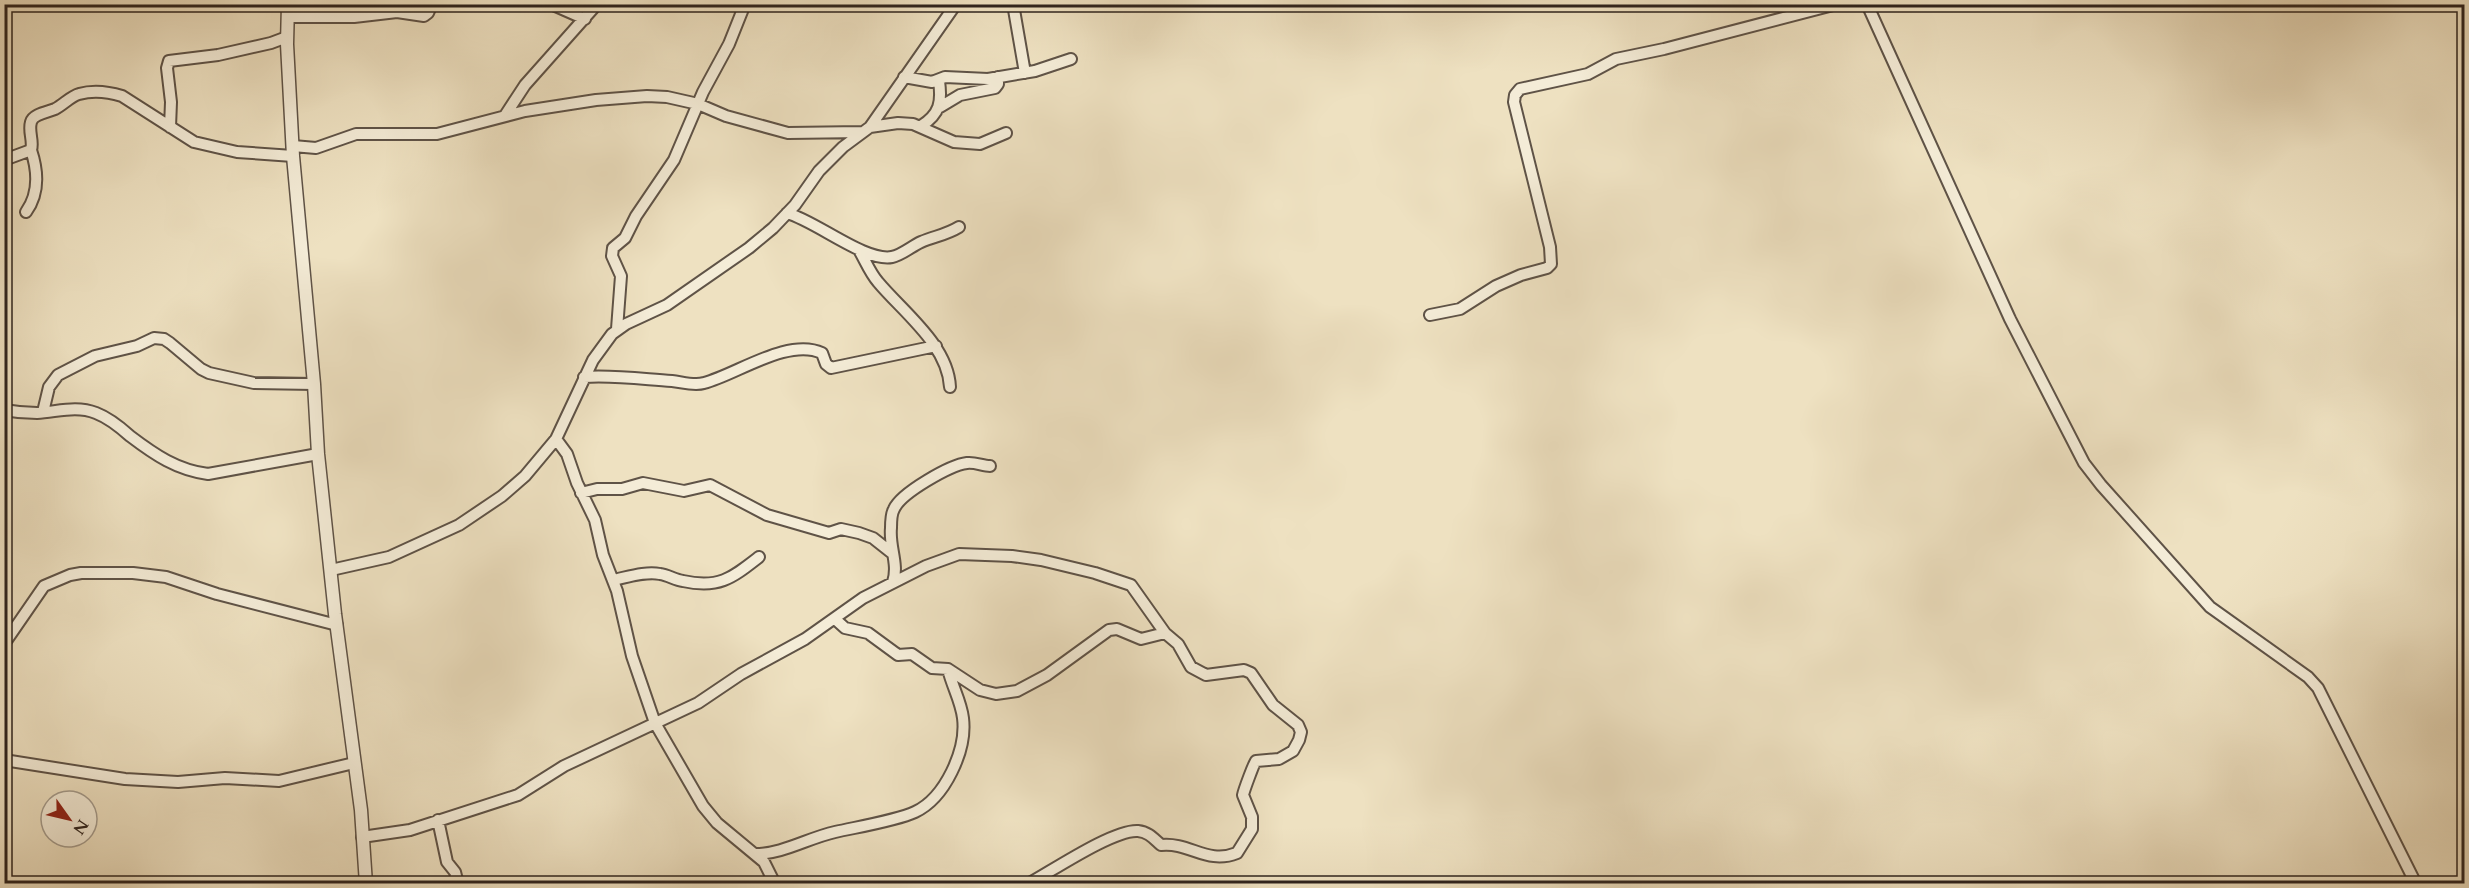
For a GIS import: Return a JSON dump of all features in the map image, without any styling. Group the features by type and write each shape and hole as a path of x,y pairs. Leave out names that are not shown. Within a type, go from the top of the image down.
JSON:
{"street":[{"path":"366,884 361,810 318,454 293,151 287,37 288,10 354,17 397,12 424,16 432,4"},
{"path":"551,4 585,19"},
{"path":"506,114 532,77 597,4"},
{"path":"617,329 621,276 612,256 613,249 626,238 636,216 667,173 698,104 729,44 745,4"},
{"path":"331,570 389,557 459,525 502,496 540,460 556,439 584,377 604,343 617,329 667,305 749,249 787,213 819,171 843,147 866,130 956,4"},
{"path":"1013,4 1025,73"},
{"path":"1430,315 1460,309 1496,286 1521,274 1547,268 1551,264 1550,247 1514,102 1515,95 1520,89 1588,74 1616,59 1664,49 1837,4"},
{"path":"1867,4 2010,319 2084,463 2210,607 2308,677 2318,687 2416,884"},
{"path":"170,127 171,102 167,68 169,61 249,48 287,37"},
{"path":"904,77 922,82 939,81 945,77 998,78 1025,73 1071,59"},
{"path":"921,126 936,114 940,107 960,95 995,88 998,78"},
{"path":"939,81 940,107"},
{"path":"26,212 33,202 36,190 31,150 31,121 80,94 109,92 122,96 194,142 237,152 293,151 316,148 356,134 437,134 506,114 567,104 647,96 667,97 698,104 726,116 788,134 866,130 898,123 921,126 954,142 980,144 1006,133"},
{"path":"4,160 31,150"},
{"path":"787,213 811,222 860,250 892,257 924,241 948,234 959,227"},
{"path":"860,250 878,283 936,346 947,365 950,387"},
{"path":"43,412 49,387 58,375 94,356 137,346 154,338 164,339 209,373 254,383 314,384"},
{"path":"584,377 623,377 698,384 774,355 805,350 822,353 825,364 831,368 936,346"},
{"path":"4,411 43,412 85,409 98,413 160,458 177,467 208,474 318,454"},
{"path":"556,439 567,454 581,493 595,520 632,656 656,723 703,806 724,829 764,862 775,884"},
{"path":"893,582 896,566 890,535 893,510 915,488 947,470 966,463 990,466"},
{"path":"581,493 597,489 622,489 643,483 684,491 710,485 767,515 830,533 841,530 858,533 873,538 892,553"},
{"path":"362,837 410,830 518,795 564,766 698,703 741,674 805,639 863,598 933,563 959,554 1012,556 1041,560 1095,573 1131,585 1165,633 1178,644 1191,667 1206,675 1244,670 1251,673 1273,705 1298,725 1301,732 1293,751 1279,759 1256,761 1252,765 1251,777 1243,795 1252,817 1252,829 1237,853 1216,858 1170,844 1161,845 1145,832 1131,831 1110,839 1028,884"},
{"path":"613,580 657,573 699,584 722,582 735,577 759,557"},
{"path":"4,644 44,586 81,573 133,573 166,577 217,594 337,625"},
{"path":"835,619 845,628 868,633 898,655 912,654 932,668 948,669 980,690 996,694 1017,691 1047,675 1108,630 1117,629 1140,639 1165,633"},
{"path":"755,854 768,854 825,834 901,817 925,806 955,768 959,756 963,722 948,669"},
{"path":"4,760 125,779 178,782 225,777 279,781 354,763"},
{"path":"438,820 447,862 458,884"}]}
